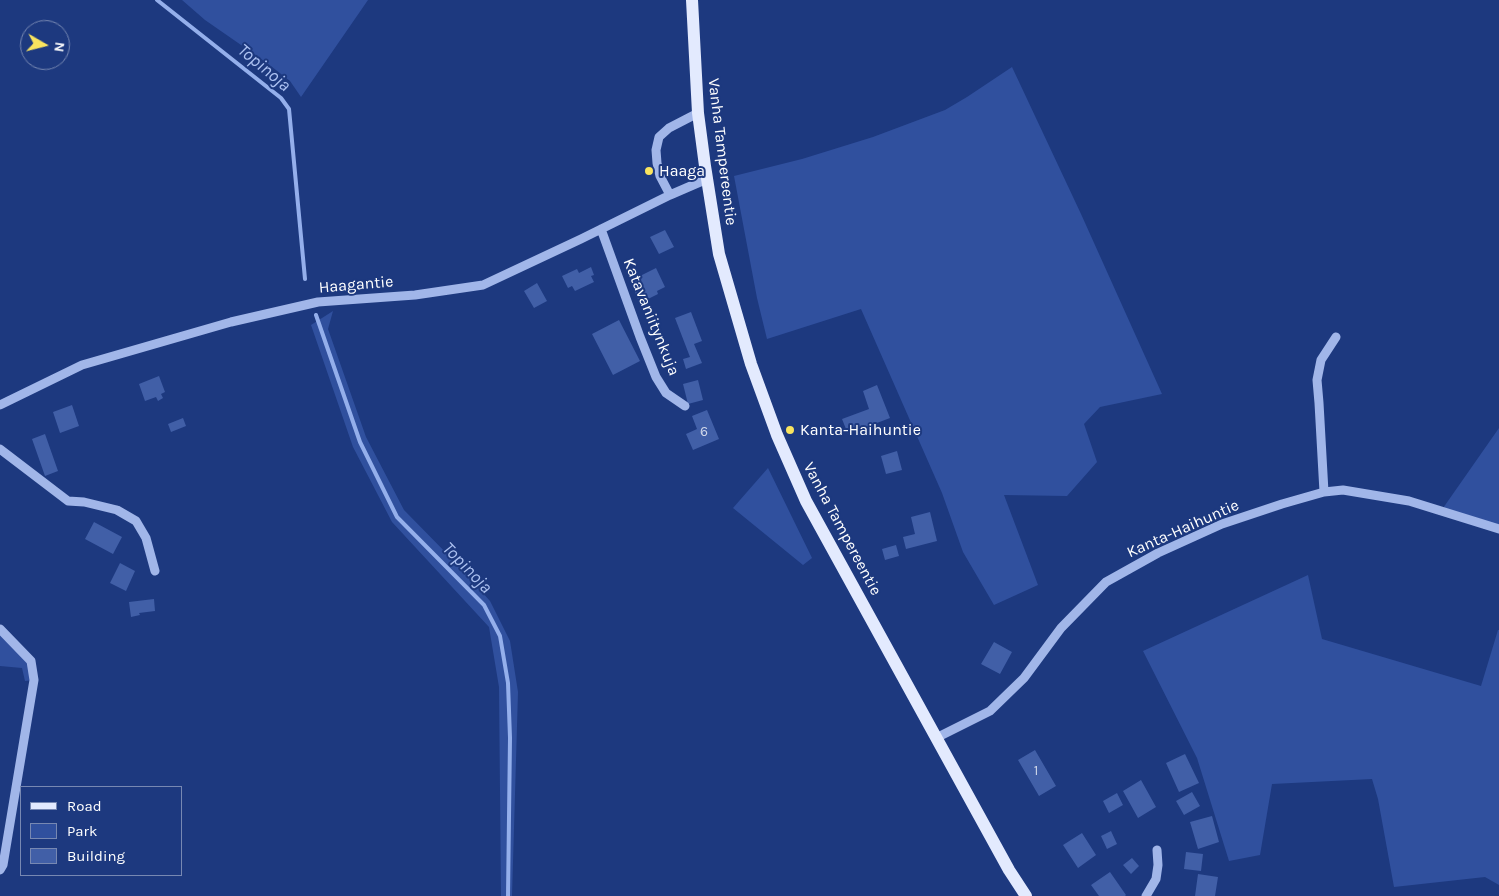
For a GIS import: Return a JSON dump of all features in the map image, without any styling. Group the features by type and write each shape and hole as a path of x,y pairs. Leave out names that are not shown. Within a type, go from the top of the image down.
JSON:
{"main road":[{"name":"Vanha Tampereentie","path":"692,0 698,113 719,254 751,364 777,435 806,501 1026,896"}],"street":[{"path":"670,195 660,176 657,163 656,150 659,138 669,128 698,113"},
{"name":"Haagantie","path":"0,405 82,365 231,322 318,302 415,295 483,285 707,179"},
{"name":"Katavaniitynkuja","path":"601,229 656,377 666,393 685,406"},
{"path":"1324,492 1317,380 1321,360 1336,337"},
{"path":"0,448 68,501 84,502 117,510 136,521 146,538 155,571"},
{"name":"Kanta-Haihuntie","path":"938,737 990,712 1024,678 1061,628 1106,582 1158,553 1222,524 1324,492 1342,490 1409,501 1499,529"},
{"path":"0,629 31,661 34,680 3,866 0,870"},
{"path":"1146,896 1156,879 1158,865 1157,850"}],"green space":[{"path":"182,0 368,0 301,97 290,81 205,20"},
{"path":"1012,67 1162,394 1100,407 1084,424 1097,462 1067,496 1004,495 1038,585 994,605 963,552 942,493 861,309 767,339 757,298 734,176 802,159 873,137 945,110"},
{"path":"333,311 328,329 366,437 404,510 490,601 510,641 518,692 512,896 501,896 499,687 489,627 392,522 353,447 311,325"},
{"path":"1499,428 1499,526 1441,511"},
{"path":"768,468 812,558 803,565 733,508"},
{"path":"1308,575 1322,639 1481,686 1499,630 1499,885 1485,877 1394,887 1378,799 1372,779 1272,784 1260,855 1229,861 1197,758 1143,651"},
{"path":"0,630 31,661 34,680 25,681 22,668 0,666"}],"building":[{"path":"665,230 674,247 659,254 650,237"},
{"path":"591,267 594,275 591,276 594,282 575,291 572,286 568,288 562,276 577,269 579,273"},
{"path":"656,268 665,287 657,291 658,294 648,299 646,295 638,299 630,281"},
{"path":"537,283 547,301 534,308 524,291"},
{"path":"691,312 702,341 694,344 702,363 686,369 683,359 690,357 675,318"},
{"path":"619,320 640,361 613,375 592,334"},
{"path":"159,376 165,392 161,394 163,398 158,401 156,397 145,401 139,384"},
{"path":"698,380 703,400 688,404 683,384"},
{"path":"877,385 890,418 848,434 842,419 869,409 863,391"},
{"path":"72,405 79,426 60,433 53,412"},
{"path":"707,410 719,439 693,450 686,434 697,429 692,416"},
{"path":"183,418 186,426 171,432 168,424"},
{"path":"45,434 58,471 45,476 32,439"},
{"path":"897,451 902,470 886,474 881,456"},
{"path":"930,512 937,541 906,549 903,537 915,534 911,517"},
{"path":"94,522 122,537 113,554 85,539"},
{"path":"896,545 899,556 885,560 882,549"},
{"path":"120,563 135,571 126,591 110,583"},
{"path":"154,599 155,611 139,613 140,615 131,617 129,602"},
{"path":"994,642 1012,652 1000,674 981,664"},
{"path":"1035,750 1056,786 1039,796 1018,760"},
{"path":"1185,754 1199,783 1179,792 1166,763"},
{"path":"1141,780 1156,807 1138,818 1123,791"},
{"path":"1192,792 1200,806 1184,815 1176,801"},
{"path":"1117,793 1123,805 1109,813 1103,801"},
{"path":"1212,816 1219,842 1198,849 1190,822"},
{"path":"1111,831 1117,844 1107,849 1101,836"},
{"path":"1082,833 1096,855 1078,868 1063,845"},
{"path":"1186,852 1203,854 1201,871 1184,869"},
{"path":"1132,858 1139,866 1131,874 1123,865"},
{"path":"1110,872 1125,896 1099,896 1091,885"},
{"path":"1198,874 1218,877 1215,896 1195,896"}],"waterway":[{"name":"Topinoja","path":"157,0 281,98 289,109 305,279"},
{"name":"Topinoja","path":"316,315 360,442 397,517 484,605 500,636 508,683 510,738 508,896"}],"place":[{"name":"Haaga","path":"649,171"},
{"name":"Kanta-Haihuntie","path":"790,430"}]}
